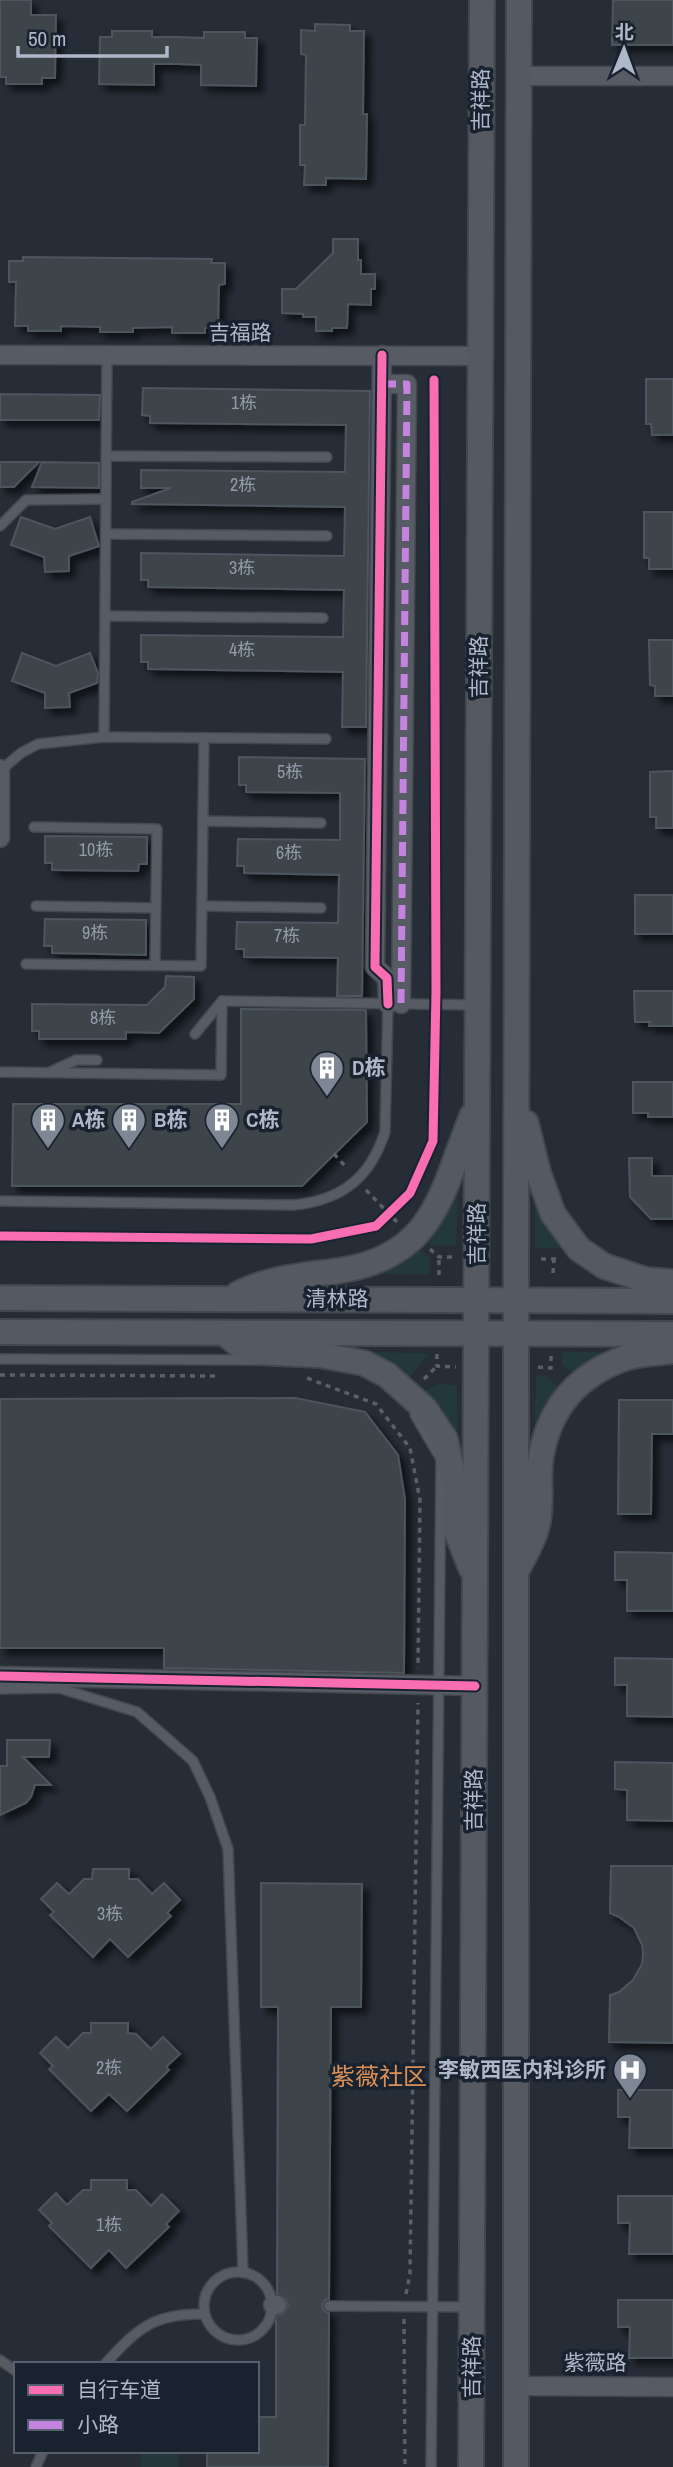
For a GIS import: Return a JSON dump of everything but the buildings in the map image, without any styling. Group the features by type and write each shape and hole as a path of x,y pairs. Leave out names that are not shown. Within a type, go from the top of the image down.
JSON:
{"main road":[{"name":"吉祥路","path":"471,2467 482,0"},
{"name":"吉祥路","path":"516,2467 519,0"},
{"path":"228,1299 253,1286 276,1279 361,1268 395,1252 415,1236 432,1216 446,1189 478,1100"},
{"path":"517,1100 530,1133 538,1172 552,1214 579,1249 604,1266 646,1280 673,1282"},
{"name":"清林路","path":"0,1298 673,1301"},
{"path":"103,1333 132,1322 192,1320 199,1316 199,1310 160,1298"},
{"name":"清林路","path":"0,1332 673,1334"},
{"path":"225,1333 239,1345 256,1352 320,1355 364,1363 387,1375 425,1409 445,1439 456,1488 454,1525 475,1578"},
{"path":"515,1574 538,1524 541,1458 548,1429 562,1399 589,1377 626,1358 673,1351"}],"street":[{"path":"519,76 673,76"},
{"name":"吉福路","path":"0,355 480,356"},
{"path":"382,355 375,967 387,978 394,1004"},
{"path":"382,384 407,384 394,1004"},
{"path":"0,770 0,838"},
{"path":"0,1676 475,1686"},
{"name":"紫薇路","path":"516,2386 673,2387"}],"lane":[{"path":"104,737 107,355"},
{"path":"106,456 327,457"},
{"path":"0,526 26,500 106,499"},
{"path":"106,534 327,536"},
{"path":"105,616 323,618"},
{"path":"0,770 20,752 38,744 104,737 326,739"},
{"path":"26,964 201,966 204,738"},
{"path":"203,821 321,823"},
{"path":"34,827 157,829 155,965"},
{"path":"36,906 156,908"},
{"path":"202,906 321,908"},
{"path":"222,1001 478,1005"},
{"path":"195,1034 222,1001"},
{"path":"0,1072 221,1076 222,1001"},
{"path":"0,1201 294,1205 328,1199 357,1181 379,1150 385,1132 394,1004"},
{"path":"49,1073 76,1060 97,1060"},
{"path":"0,1359 310,1360 378,1376 410,1406 440,1459 431,2467"},
{"path":"0,1689 59,1688 137,1712 193,1761 211,1797 228,1849 243,2272"},
{"path":"243,2272 264,2283 275,2305 267,2327 248,2340 237,2341 226,2339 209,2325 204,2304 206,2293 213,2283 232,2273 243,2272"},
{"path":"329,2306 472,2307"},
{"path":"108,2362 138,2330 150,2322 175,2315 205,2314"}],"path":[{"path":"334,1154 385,1218 415,1236 439,1257 456,1257"},
{"path":"385,1218 395,1208"},
{"path":"439,1257 439,1275"},
{"path":"541,1259 570,1259"},
{"path":"553,1273 554,1259"},
{"path":"418,1384 437,1366 438,1352"},
{"path":"538,1367 551,1368 551,1352"},
{"path":"437,1366 456,1367"},
{"path":"0,1376 220,1376"},
{"path":"303,1377 376,1404 410,1448 421,1500 410,2274 404,2307 405,2467"}],"green space":[{"path":"459,1162 456,1245 432,1245 423,1240"},
{"path":"535,1184 568,1248 535,1248"},
{"path":"415,1246 430,1258 429,1274 351,1274"},
{"path":"357,1352 430,1353 409,1378 391,1366"},
{"path":"562,1352 616,1352 594,1360 575,1375 562,1365"},
{"path":"536,1376 545,1376 561,1389 544,1410 535,1437"},
{"path":"437,1384 457,1385 457,1456 437,1406 426,1391"},
{"path":"141,2453 178,2453 178,2467 141,2467"}],"marked path":[{"path":"382,384 407,384 401,1004"}],"cycle path":[{"path":"382,355 375,967 387,978 388,1004"},
{"path":"0,1236 311,1239 376,1226 410,1193 433,1141 436,991 434,380"},
{"path":"0,1676 475,1686"}],"place":[{"name":"D栋","path":"327,1098"},
{"name":"A栋","path":"48,1150"},
{"name":"B栋","path":"129,1150"},
{"name":"C栋","path":"222,1150"},
{"name":"李敏西医内科诊所","path":"630,2100"}],"district":[{"name":"紫薇社区","path":"379,2077"}]}
